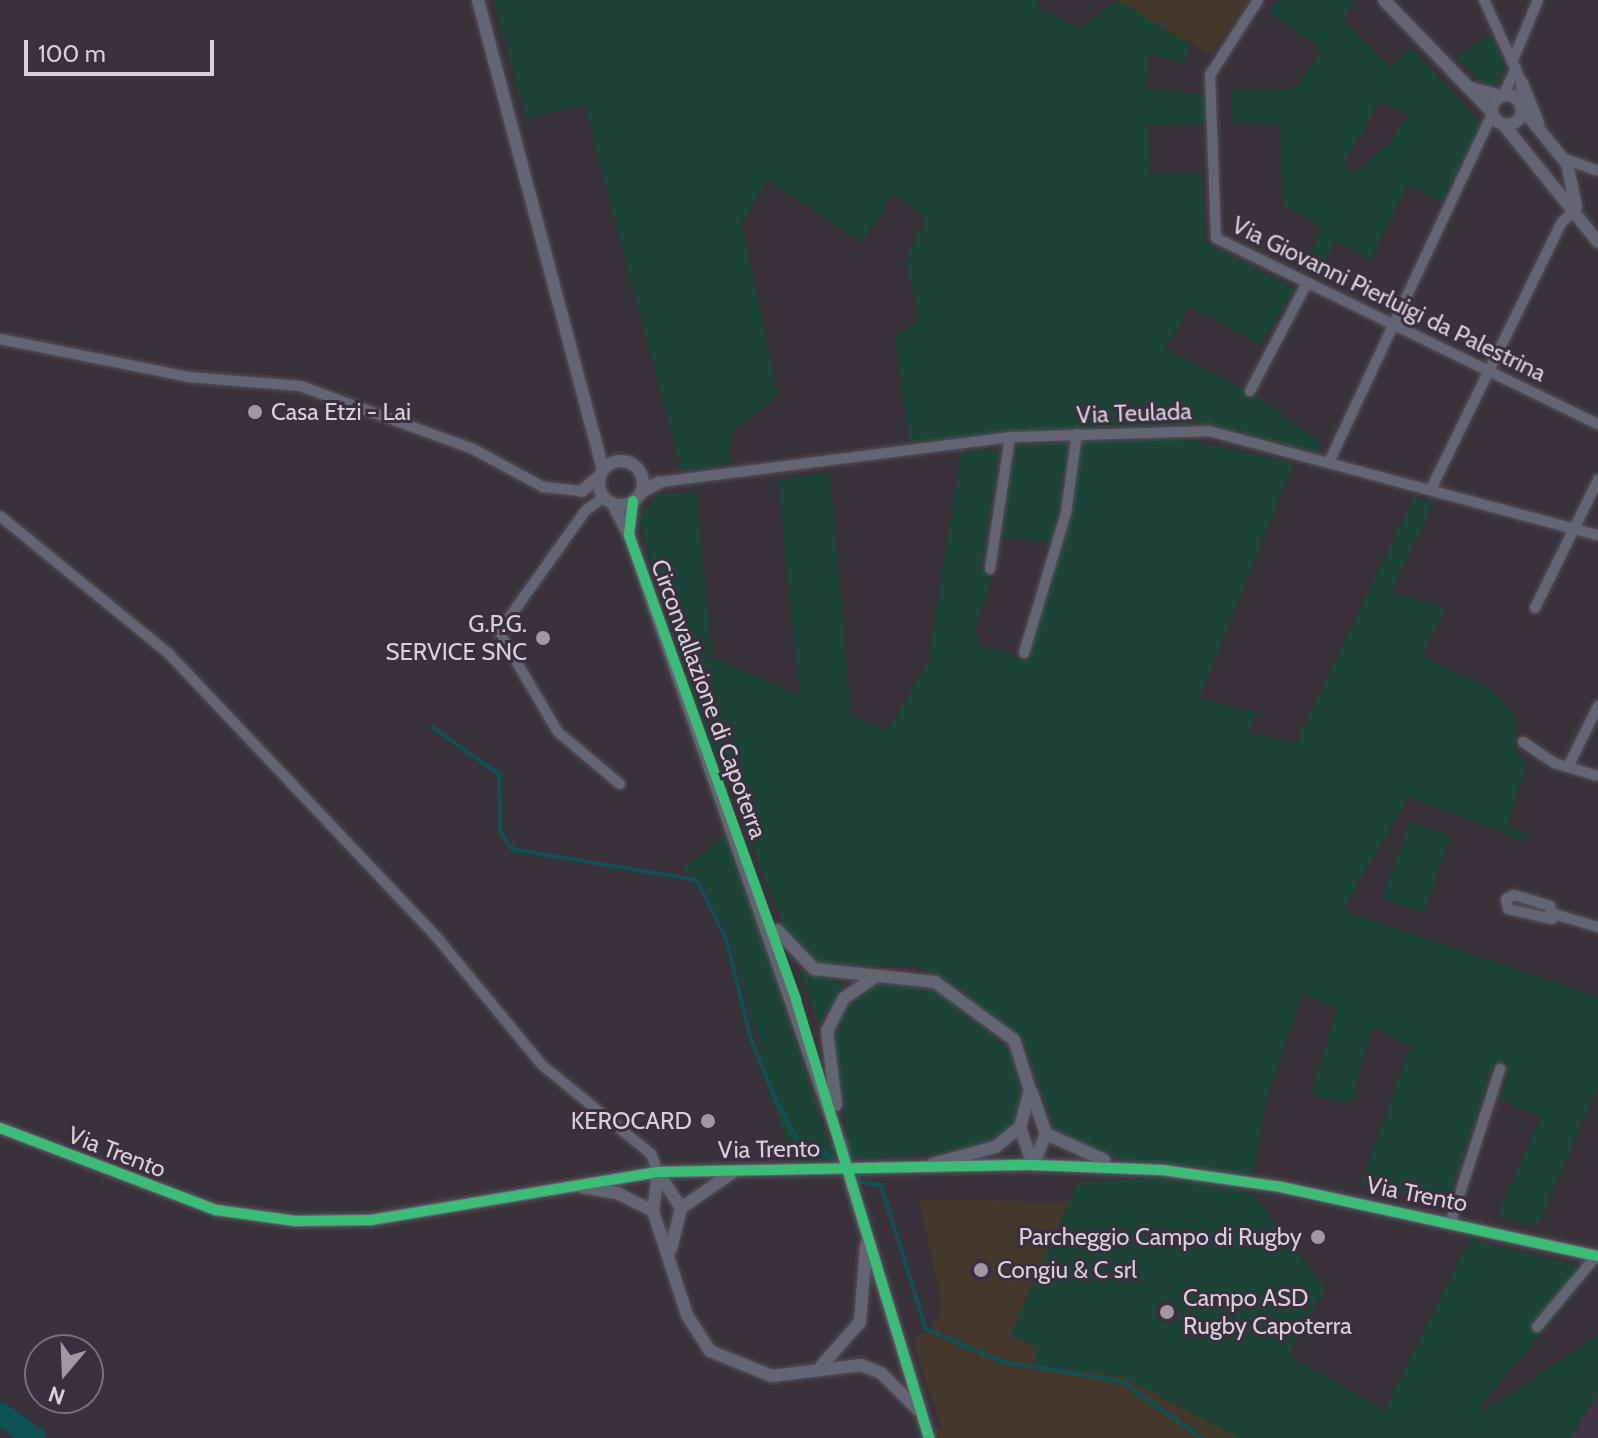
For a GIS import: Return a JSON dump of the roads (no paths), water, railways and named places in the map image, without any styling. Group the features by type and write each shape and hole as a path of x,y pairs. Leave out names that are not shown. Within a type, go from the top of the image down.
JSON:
{"street":[{"path":"478,0 601,443 601,472 606,498"},
{"name":"Via Giovanni Pierluigi da Palestrina","path":"1258,0 1210,75 1214,235 1598,424"},
{"path":"1384,0 1497,119 1576,209 1598,242"},
{"path":"1484,0 1515,64 1541,134"},
{"path":"1330,460 1391,324 1482,137 1497,119 1502,96 1538,0"},
{"path":"1497,119 1517,120 1522,83"},
{"path":"1467,87 1502,96 1521,105 1560,157 1576,209"},
{"path":"1560,157 1598,171"},
{"path":"1553,184 1568,178"},
{"path":"1431,489 1562,222 1576,209"},
{"path":"1250,391 1307,283"},
{"path":"0,339 188,377 300,386 473,449 543,487 582,491 606,498 637,497 660,482"},
{"name":"Via Teulada","path":"660,482 1010,437 1209,431 1330,460 1573,531 1598,535"},
{"path":"1024,653 1066,513 1077,434"},
{"path":"990,569 1010,437"},
{"path":"601,443 641,473 660,482"},
{"path":"582,491 601,472 622,460"},
{"path":"629,535 641,473"},
{"path":"1535,608 1598,480"},
{"path":"606,498 586,510 499,632 558,732 620,784"},
{"name":"Circonvallazione di Capoterra","path":"606,498 629,535 754,882 835,1120 867,1242"},
{"path":"0,516 169,654 439,940 542,1065 651,1154 658,1172 681,1208"},
{"path":"1568,767 1598,706"},
{"path":"1523,742 1568,767 1598,776"},
{"path":"754,882 798,958 833,974 880,975 935,982 1004,1029 1022,1053 1030,1090 1046,1134 1087,1158 1139,1168"},
{"path":"1554,914 1598,927"},
{"path":"835,1120 827,1031 844,998 880,975"},
{"path":"1451,1221 1500,1069"},
{"path":"1030,1090 1020,1127 1033,1165"},
{"path":"920,1168 995,1147 1020,1127"},
{"name":"Via Trento","path":"0,1128 216,1210 295,1221 371,1220 658,1172 1033,1165 1139,1168 1451,1221 1597,1256"},
{"path":"1033,1165 1046,1134"},
{"path":"671,1249 681,1208 741,1169"},
{"path":"658,1172 653,1211 671,1249 687,1315 710,1351 760,1374 861,1365 881,1373 918,1410"},
{"path":"571,1185 617,1193 653,1211"},
{"path":"815,1369 860,1322 867,1242"},
{"path":"867,1242 929,1438"},
{"path":"1537,1327 1597,1256"}],"waterway":[{"path":"432,727 499,774 500,831 512,849 697,880 727,941 750,1036 776,1101 800,1144 834,1158"},
{"path":"858,1181 881,1186 926,1329 1003,1362 1121,1381 1202,1438"},
{"path":"0,1413 35,1438"}],"place":[{"name":"Casa Etzi - Lai","path":"255,412"},
{"name":"G.P.G. SERVICE SNC","path":"543,638"},
{"name":"KEROCARD","path":"708,1121"},
{"name":"Parcheggio Campo di Rugby","path":"1318,1237"},
{"name":"Congiu & C srl","path":"981,1270"},
{"name":"Campo ASD Rugby Capoterra","path":"1167,1312"}]}
